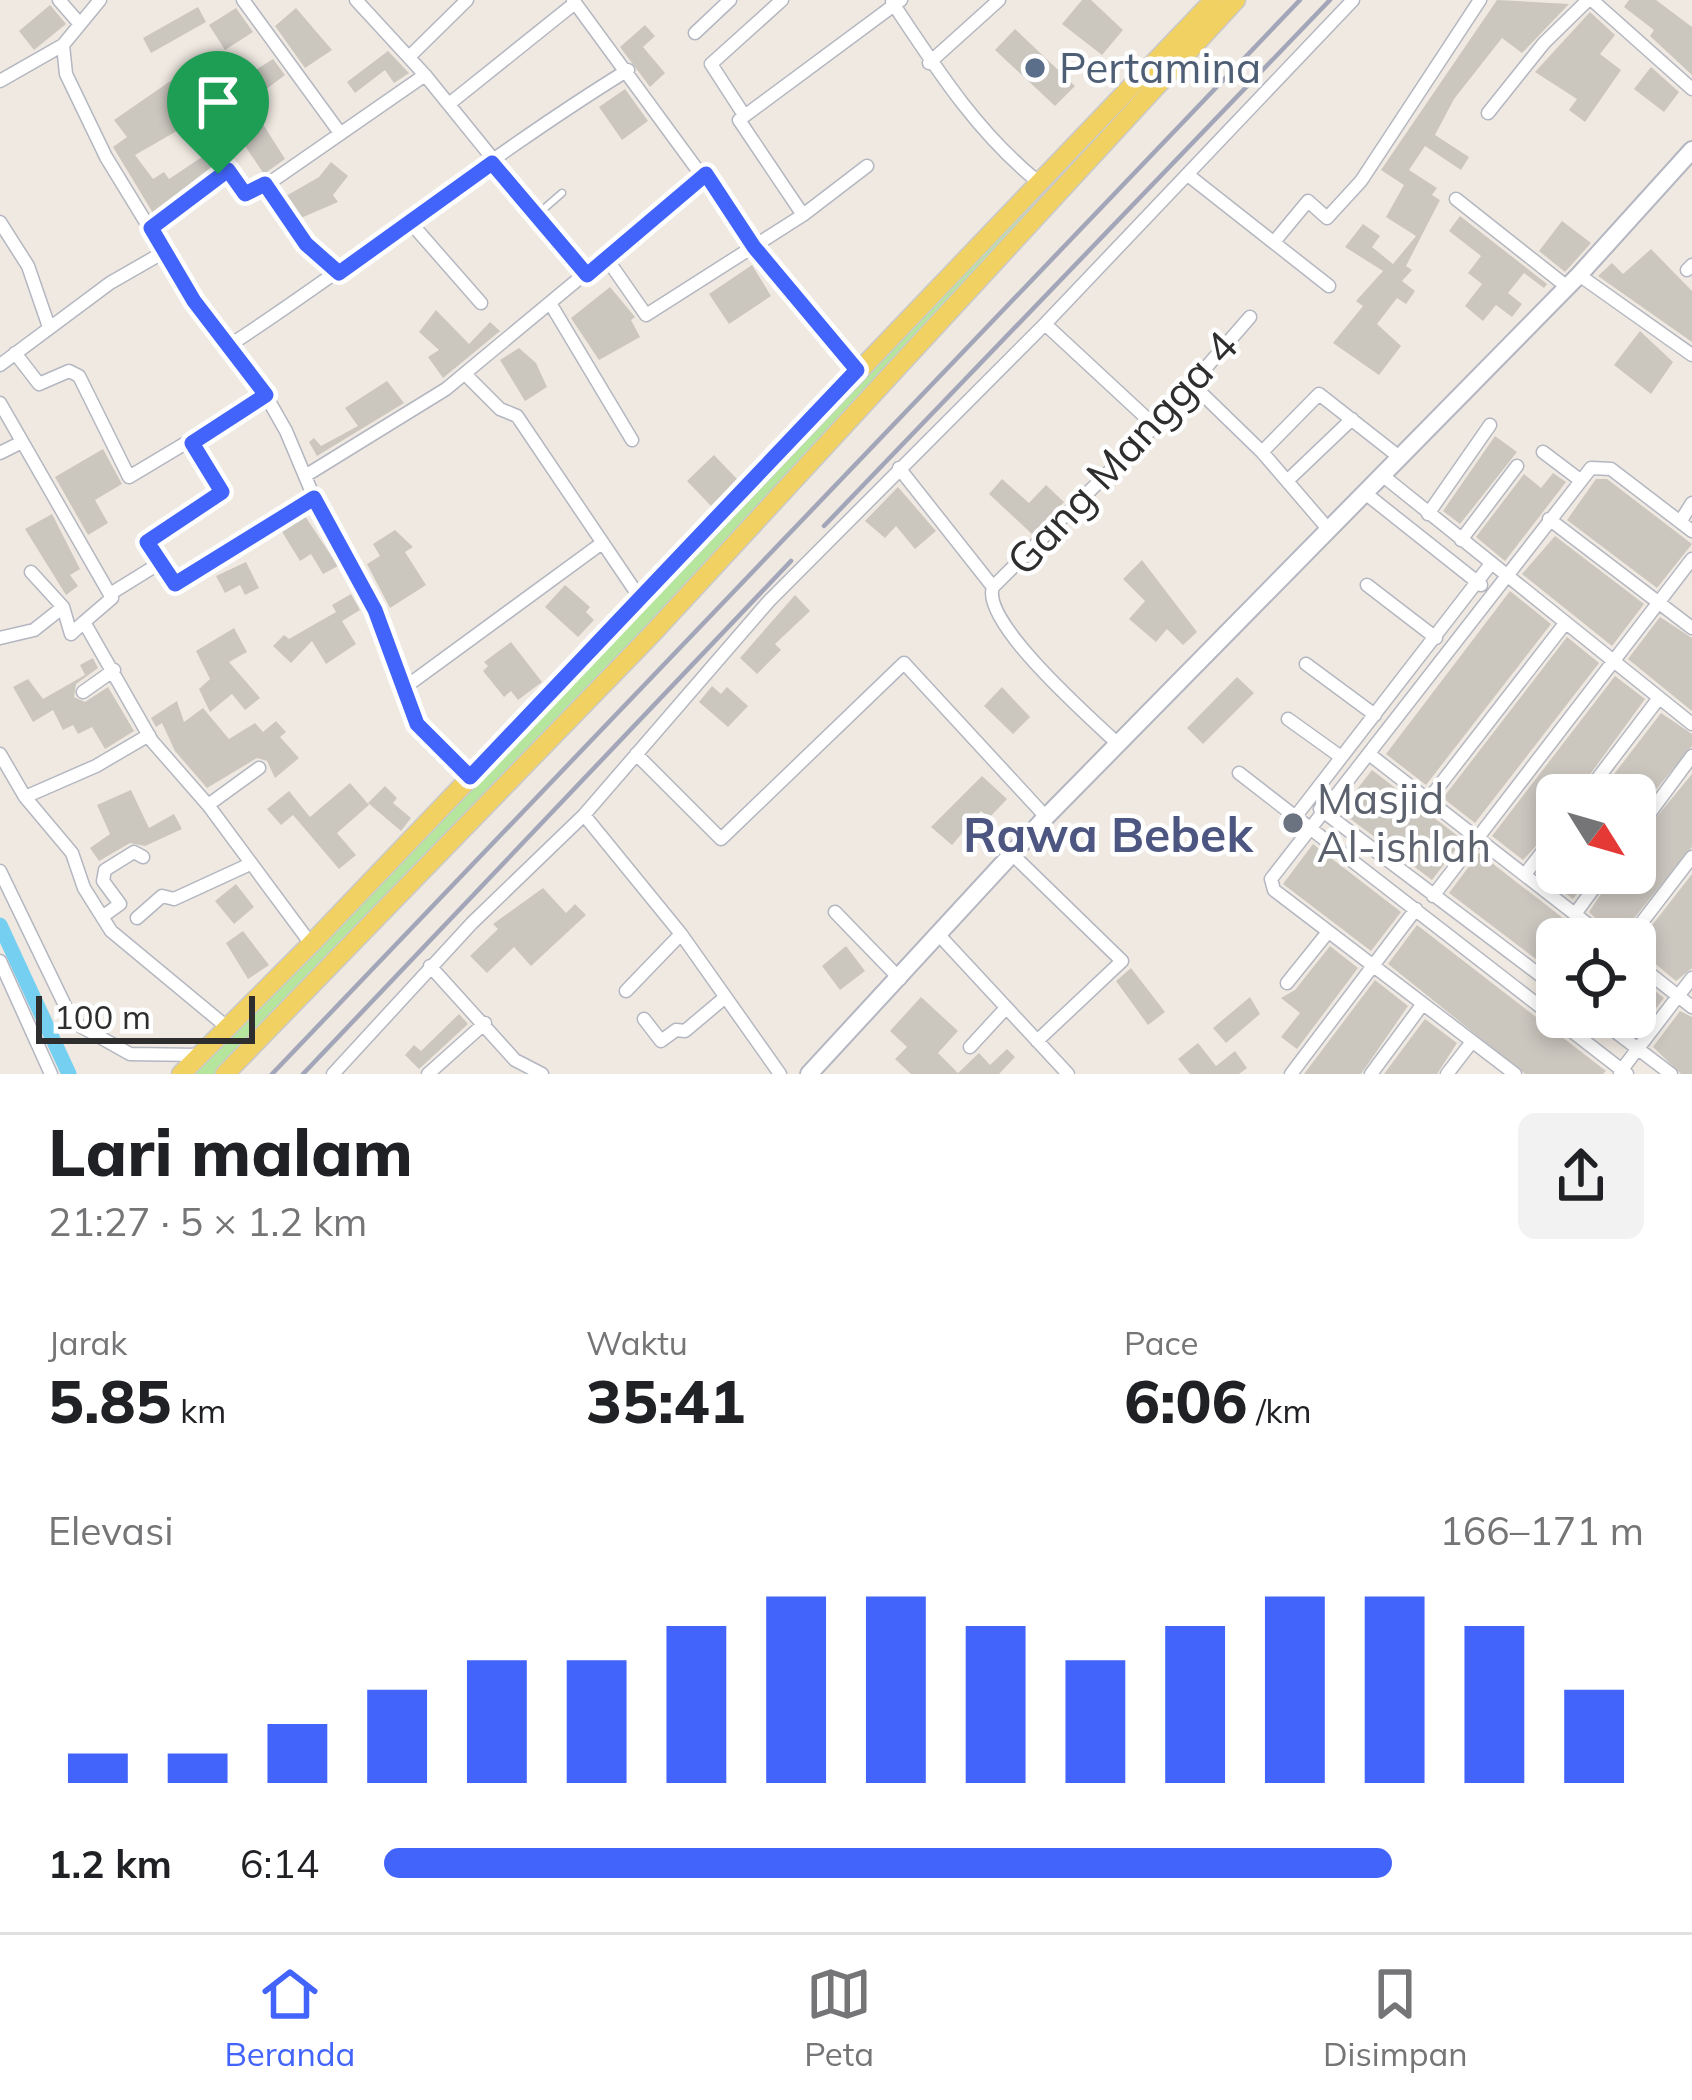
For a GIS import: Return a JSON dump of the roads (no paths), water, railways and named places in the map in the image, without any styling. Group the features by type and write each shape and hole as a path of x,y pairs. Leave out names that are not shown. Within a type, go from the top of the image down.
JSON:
{"main road":[{"path":"225,1074 652,634 1077,176 1112,117 1214,0"},
{"path":"181,1074 311,944 1037,181 1236,0"},
{"path":"640,598 652,634"},
{"path":"311,944 328,964"}],"street":[{"path":"59,0 79,23"},
{"path":"0,81 63,45 100,0"},
{"path":"243,0 340,133"},
{"path":"356,0 425,74 492,163 587,275"},
{"path":"409,57 467,0"},
{"path":"695,33 730,0"},
{"path":"744,116 710,64 782,0"},
{"path":"929,63 999,0"},
{"path":"333,1074 430,966 584,815 769,601 1045,324 1353,0"},
{"path":"1274,242 1308,201 1329,217 1361,181 1480,0"},
{"path":"1488,113 1544,43 1590,0 1692,89"},
{"path":"449,104 574,2 706,174 754,247 857,370"},
{"path":"803,214 740,124 744,116 895,2 929,63 1002,152 1037,181"},
{"path":"63,45 66,74 89,123 164,252 266,395 314,498 371,601 417,724 470,777"},
{"path":"230,345 339,273 535,128 628,70"},
{"path":"151,228 224,170 235,175 245,194 265,184 425,74"},
{"path":"809,1074 1046,818 1572,280 1692,150"},
{"path":"607,259 646,315 803,214 867,166"},
{"path":"305,476 465,374 706,174"},
{"path":"1188,175 1329,286"},
{"path":"265,184 306,244 339,273"},
{"path":"1456,199 1572,280 1692,355"},
{"path":"0,222 28,266 49,327"},
{"path":"410,222 481,303"},
{"path":"0,365 164,252"},
{"path":"550,303 632,440"},
{"name":"Gang Mangga 4","path":"993,587 1155,426 1250,317"},
{"path":"1045,324 1155,426"},
{"path":"15,353 39,384 69,370 79,376 129,477 266,395"},
{"path":"465,374 500,409 518,416 640,598"},
{"path":"1193,385 1262,452 1329,530"},
{"path":"1262,452 1318,394 1398,457"},
{"path":"0,403 111,596"},
{"path":"1287,482 1352,418"},
{"path":"1428,514 1490,425"},
{"path":"0,453 22,442"},
{"path":"192,443 222,492 147,542 175,584 314,498"},
{"path":"1543,452 1580,480"},
{"path":"1514,1074 1271,885 1503,576 1591,468 1604,465 1686,526 1692,503"},
{"path":"1461,540 1517,466"},
{"path":"899,468 993,587 992,604 1010,632 1119,745"},
{"path":"1382,475 1563,626 1692,724"},
{"path":"1365,493 1492,593"},
{"path":"1549,519 1692,628"},
{"path":"404,688 602,543"},
{"path":"1433,896 1692,559"},
{"path":"31,572 63,607 70,634 111,596 160,562"},
{"path":"1296,816 1490,565"},
{"path":"1367,585 1436,638"},
{"path":"0,638 34,630 63,607"},
{"path":"84,622 148,735 208,805 311,944"},
{"path":"1429,799 1563,626"},
{"path":"636,754 721,839 904,664 1046,818"},
{"path":"1306,664 1376,715"},
{"path":"82,692 114,670"},
{"path":"1602,774 1659,698"},
{"path":"1288,718 1341,758"},
{"path":"25,797 96,766 148,735"},
{"path":"0,754 25,797 72,853 102,917 137,957 228,1028"},
{"path":"1369,754 1580,918"},
{"path":"1656,805 1692,756"},
{"path":"208,805 259,768"},
{"path":"1239,773 1622,1073 1692,978"},
{"path":"1310,801 1536,972"},
{"path":"584,815 681,934 780,1074"},
{"path":"102,917 120,904 103,881 106,869 134,852 143,857"},
{"path":"1014,856 1122,961 1037,1041"},
{"path":"1645,918 1692,856"},
{"path":"1526,873 1536,860"},
{"path":"137,918 161,896 174,899 248,865"},
{"path":"0,871 73,1022 130,1054 199,1055"},
{"path":"1575,914 1590,894"},
{"path":"1292,1074 1416,909"},
{"path":"835,912 900,979"},
{"path":"1287,983 1328,932"},
{"path":"626,991 681,934"},
{"path":"939,935 1068,1074"},
{"path":"0,962 51,1074"},
{"path":"430,966 513,1058 542,1074"},
{"path":"1656,979 1692,1007"},
{"path":"644,1019 661,1041 676,1030 685,1031 723,999"},
{"path":"1371,1074 1422,1005"},
{"path":"970,1047 1005,1009"},
{"path":"428,1074 485,1024"},
{"path":"1624,1038 1671,1074"},
{"path":"1447,1074 1471,1043"}],"lane":[{"path":"536,215 562,194"}],"waterway":[{"path":"0,925 69,1074"}],"railway":[{"path":"272,1074 1300,0"},
{"path":"824,526 1330,0"},
{"path":"303,1074 791,561"}],"place":[{"name":"Pertamina","path":"1035,68"},
{"name":"Masjid Al-ishlah","path":"1293,823"}],"district":[{"name":"Rawa Bebek","path":"1108,835"}]}
